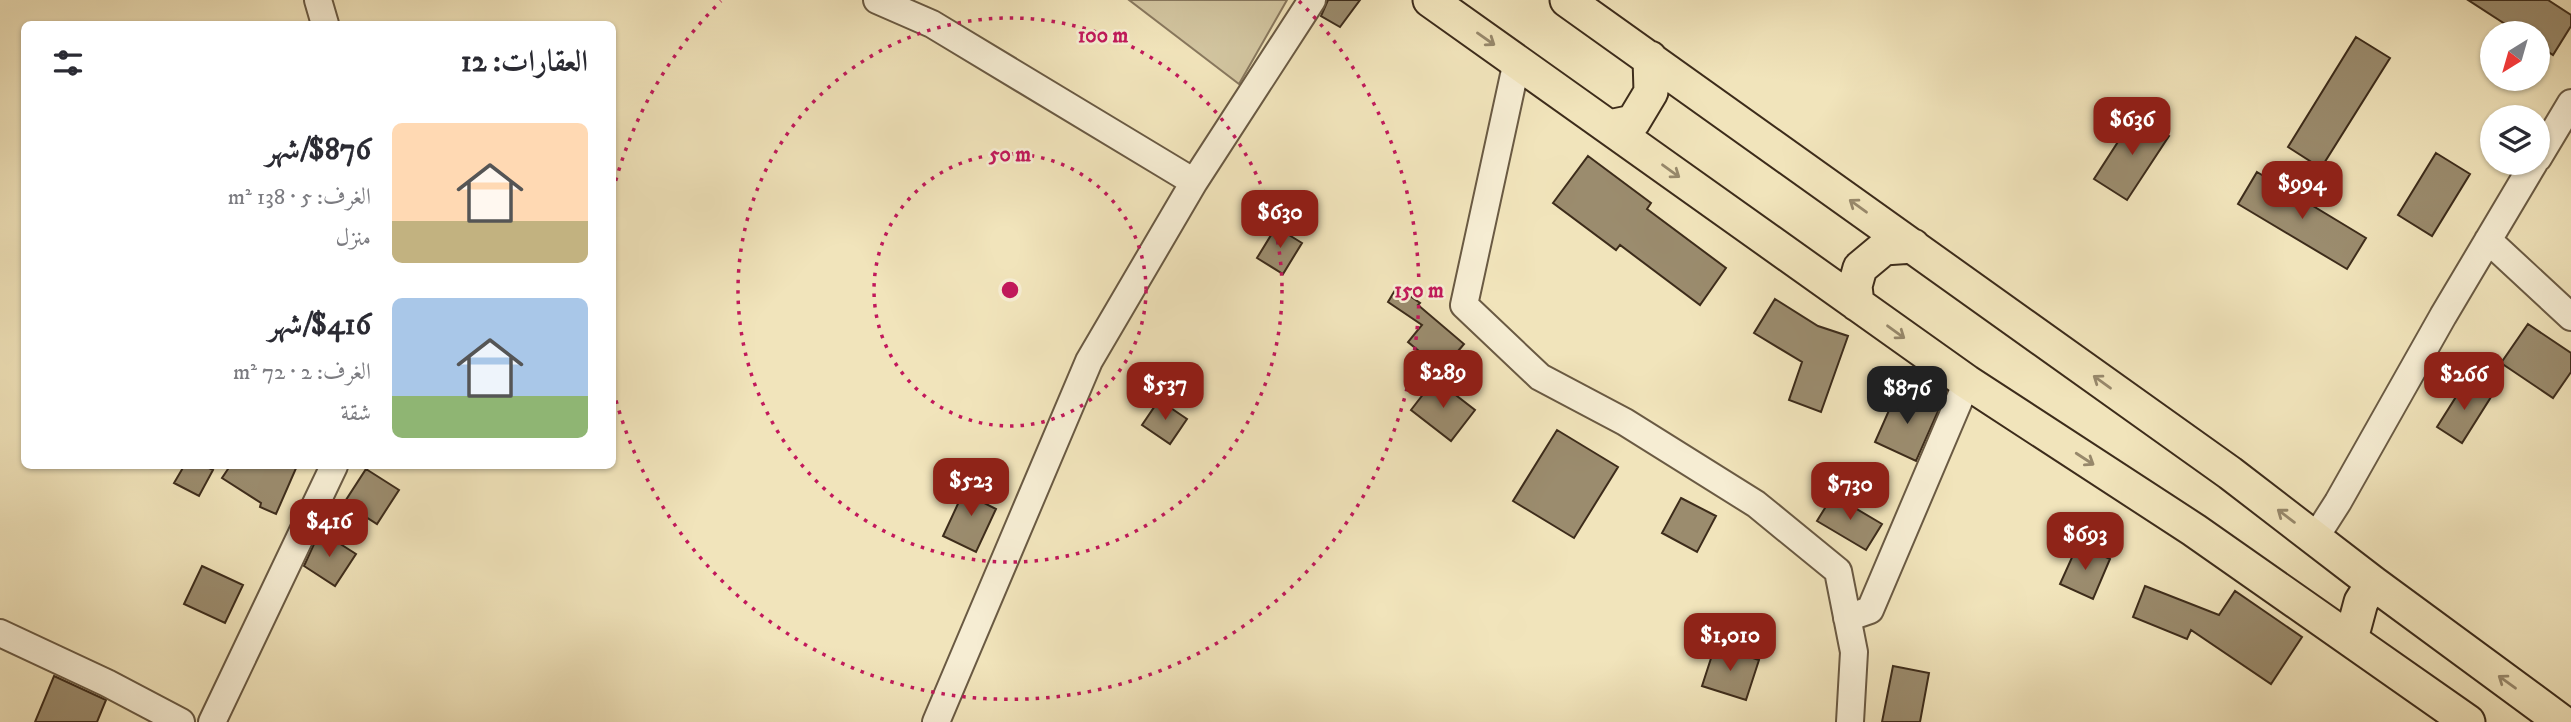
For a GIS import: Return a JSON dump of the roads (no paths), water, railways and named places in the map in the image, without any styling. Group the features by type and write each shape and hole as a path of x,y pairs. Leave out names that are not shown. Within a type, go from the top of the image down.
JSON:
{"main road":[{"path":"1430,0 1967,383 2194,530 2468,722"},
{"path":"1567,0 2230,473 2372,583 2562,722"},
{"path":"1609,127 1633,122 1651,92 1650,58"},
{"path":"1857,304 1855,286 1860,268 1884,248 1913,246"},
{"path":"2351,639 2361,602 2372,583"}],"street":[{"path":"318,0 324,21"},
{"path":"877,0 932,24 1194,182"},
{"path":"936,722 1089,360 1194,182 1312,0"},
{"path":"1517,61 1464,305 1540,377 1625,422 1756,504 1839,571 1854,652 1850,722"},
{"path":"2550,138 2571,103"},
{"path":"2315,538 2528,175"},
{"path":"2488,240 2571,317"},
{"path":"1847,618 1870,610 1967,383"},
{"path":"222,719 333,469"},
{"path":"0,633 107,683 181,722"}]}
